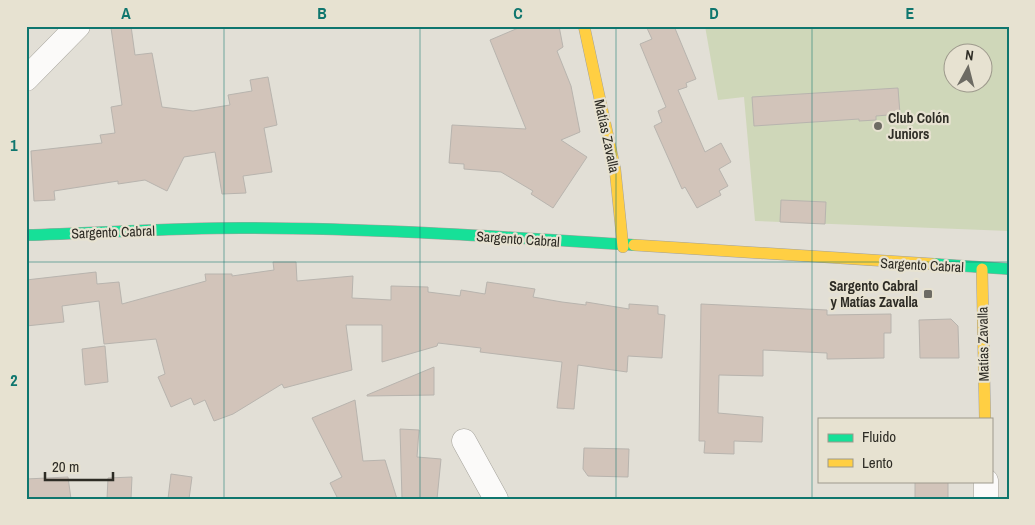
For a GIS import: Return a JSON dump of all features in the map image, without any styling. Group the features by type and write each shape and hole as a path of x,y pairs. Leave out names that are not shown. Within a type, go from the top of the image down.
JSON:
{"main road":[{"name":"Matías Zavalla","path":"584,26 614,168 623,247"},
{"name":"Sargento Cabral","path":"26,234 240,228 452,234 623,247 982,269 1009,269"},
{"name":"Matías Zavalla","path":"982,269 985,418"}],"street":[{"path":"26,79 78,26"},
{"path":"464,441 496,499"},
{"path":"986,482 986,499"}],"green space":[{"name":"Club Colón Juniors","path":"705,26 1009,26 1009,231 755,221 744,97 718,100"}],"building":[{"path":"131,26 135,55 152,53 162,107 193,111 230,105 228,95 252,91 250,80 268,77 277,125 264,128 272,172 243,176 246,193 222,194 215,152 184,157 167,191 145,180 118,184 118,181 54,191 55,200 34,201 31,151 102,143 100,135 115,133 111,107 122,105 111,28"},
{"path":"523,26 559,26 563,47 557,51 571,86 580,132 561,140 587,157 553,208 531,194 533,191 501,172 464,169 464,164 449,163 452,125 526,129 490,40"},
{"path":"646,26 674,26 696,79 686,83 687,87 678,90 705,152 721,143 731,162 719,169 728,186 719,191 721,195 697,208 685,187 682,189 654,126 662,122 658,111 666,107 640,44 652,39"},
{"path":"898,88 900,114 876,116 876,120 859,121 859,119 754,126 752,97"},
{"path":"781,200 826,202 825,224 780,222"},
{"path":"273,262 296,262 297,281 353,276 352,298 391,300 391,286 428,287 428,292 460,296 461,290 485,294 487,282 535,289 533,297 562,302 586,305 586,302 629,309 629,304 658,306 658,314 665,315 662,358 628,356 627,372 578,365 574,409 557,408 562,362 480,352 481,348 438,343 437,346 382,362 382,325 346,325 352,370 284,388 282,384 233,414 214,421 205,400 194,405 191,398 171,407 158,377 165,374 156,339 104,344 99,301 62,306 64,322 26,326 26,280 96,272 97,284 119,282 122,304 206,281 205,274 232,274 232,276 274,270"},
{"path":"701,304 827,310 827,315 891,314 891,333 884,333 884,358 827,359 827,353 763,350 763,376 719,375 718,413 763,417 762,442 734,441 734,454 704,453 705,441 699,441"},
{"path":"951,319 958,326 959,358 920,358 919,320"},
{"path":"105,346 108,382 85,385 82,349"},
{"path":"434,367 434,395 367,396 367,395"},
{"path":"355,400 363,461 385,460 397,499 338,499 330,483 342,477 312,418"},
{"path":"400,429 419,430 417,457 441,459 437,499 402,499"},
{"path":"584,448 629,449 628,477 588,476 583,469"},
{"path":"171,474 192,477 189,499 168,499"},
{"path":"68,477 71,499 26,499 26,479"},
{"path":"132,477 131,499 107,499 108,478"},
{"path":"915,482 948,482 948,499 915,499"}],"traffic: fast":[{"path":"26,235 188,229 290,228 634,245"},
{"path":"934,264 1009,269"}],"traffic: slow":[{"path":"584,26 615,169 623,247"},
{"path":"634,245 934,264"},
{"path":"982,269 985,418"}],"place":[{"name":"Club Colón Juniors","path":"878,126"},
{"name":"Sargento Cabral y Matías Zavalla","path":"928,294"}]}
